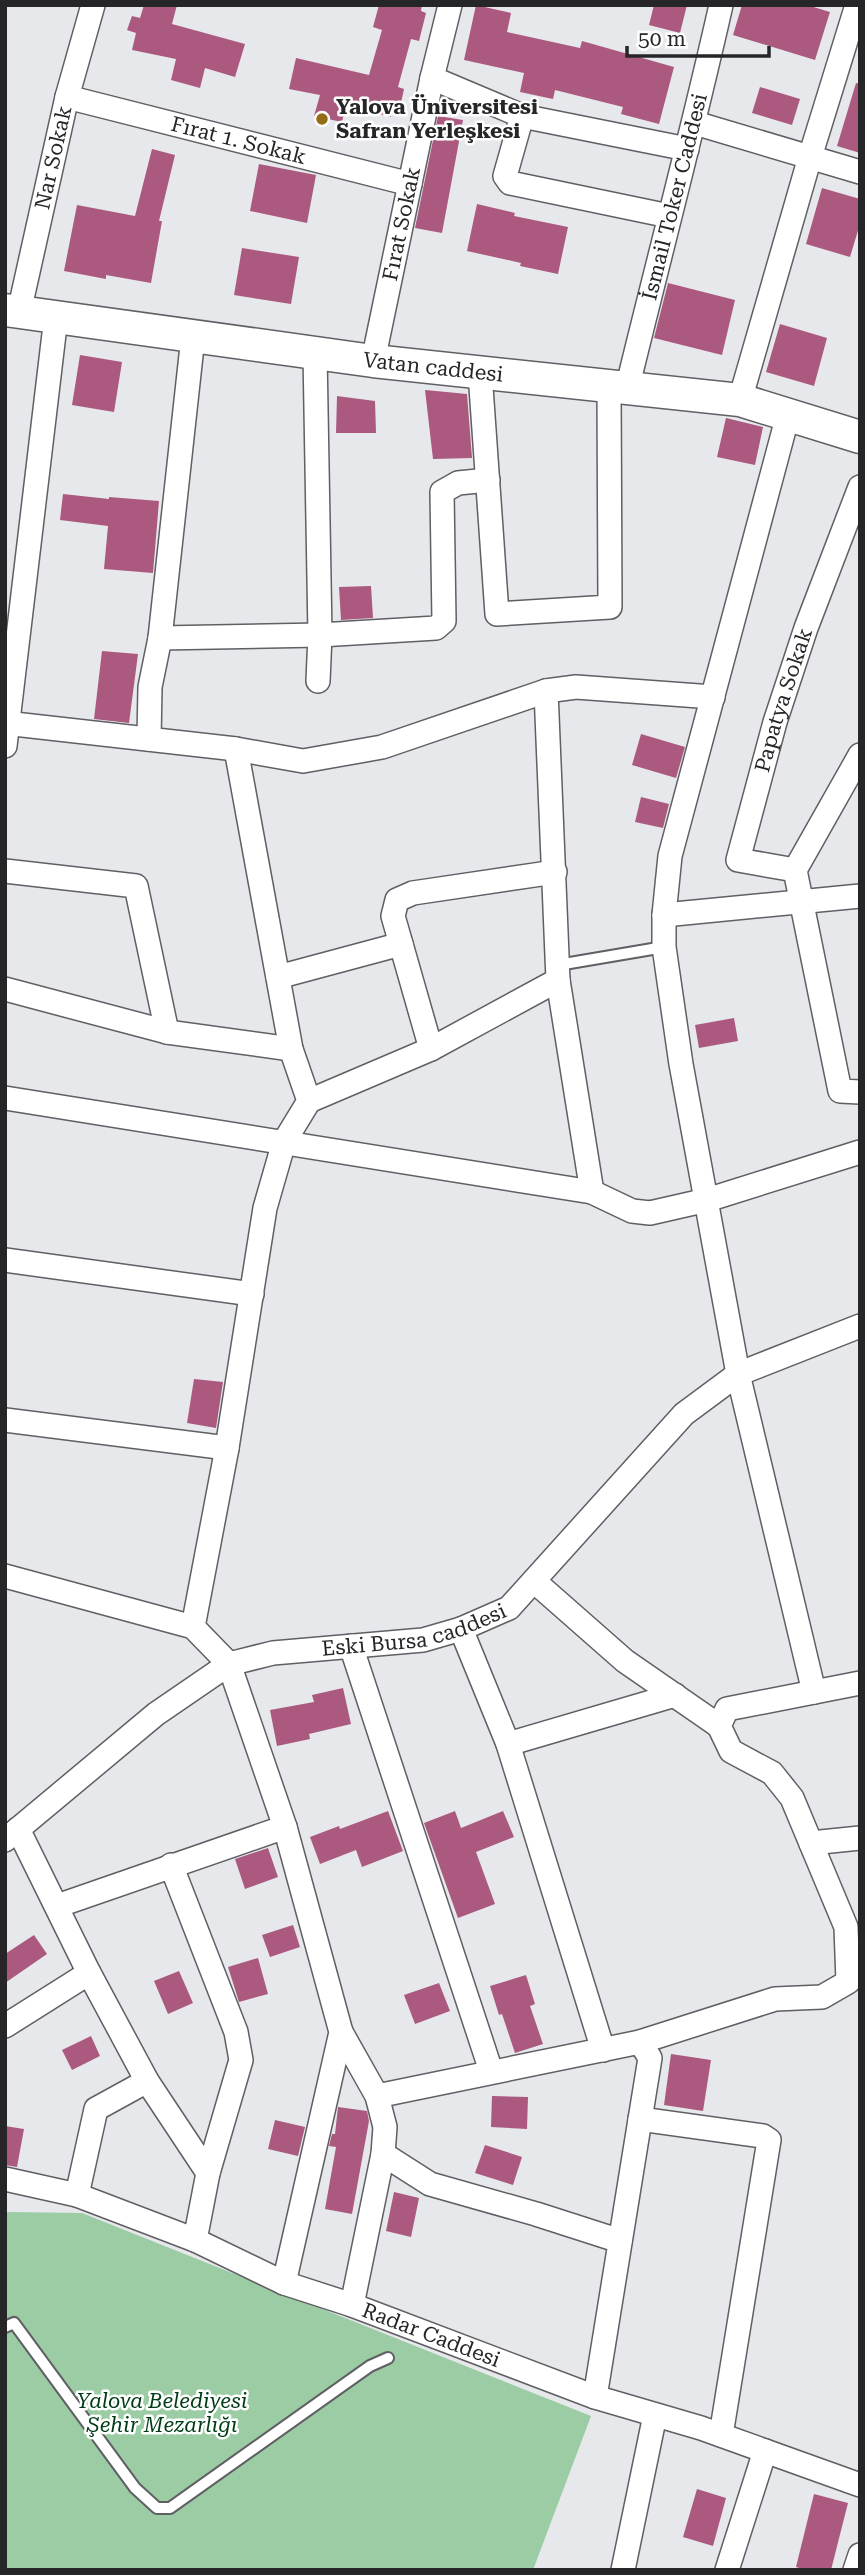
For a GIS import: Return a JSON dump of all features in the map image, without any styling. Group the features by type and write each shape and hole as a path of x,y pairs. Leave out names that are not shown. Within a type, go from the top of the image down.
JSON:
{"street":[{"name":"Fırat Sokak","path":"373,361 432,78 450,5"},
{"name":"İsmail Toker Caddesi","path":"488,480 497,614 610,607 618,388 695,123 721,5"},
{"path":"740,400 857,5"},
{"name":"Nar Sokak","path":"12,311 89,6"},
{"path":"432,78 522,116 687,149"},
{"name":"Fırat 1. Sokak","path":"67,97 410,184"},
{"path":"522,116 505,176 510,183 669,216"},
{"path":"695,123 860,172"},
{"name":"Vatan caddesi","path":"12,311 315,354 740,400 860,437"},
{"path":"56,317 15,584 6,731 149,739 236,749 303,761 382,747 546,691 576,687 713,697"},
{"path":"149,739 150,687 160,638 193,337"},
{"path":"315,354 320,635 318,681"},
{"path":"160,638 320,635 436,628 444,621 442,492 458,483 488,480 480,373"},
{"path":"788,415 670,856 664,915 664,947 681,1064 738,1374 814,1692"},
{"name":"Papatya Sokak","path":"796,870 738,860 775,722 806,628 860,487"},
{"path":"546,691 558,972 592,1192"},
{"path":"236,749 291,1049 309,1101"},
{"path":"860,755 796,870 840,1091 860,1092"},
{"path":"5,871 136,886 167,1032"},
{"path":"431,1049 393,916 397,900 413,893 555,872"},
{"path":"664,915 860,896"},
{"path":"278,977 401,944"},
{"path":"193,1627 227,1448 265,1208 284,1142 309,1101 431,1049 558,972"},
{"path":"5,989 167,1032 291,1049"},
{"path":"5,1098 592,1192 632,1211 650,1213 707,1200 860,1152"},
{"path":"5,1260 252,1294"},
{"name":"Eski Bursa caddesi","path":"12,1835 156,1714 229,1664 273,1653 423,1640 461,1629 509,1608 684,1414 738,1374 860,1326"},
{"path":"5,1420 227,1448"},
{"path":"5,1576 193,1627 229,1664 285,1826 341,2032 377,2096 385,2127 383,2154 352,2305"},
{"path":"377,2096 640,2042 775,2000 822,1997 848,1982 853,1954 846,1927 792,1798 772,1773 731,1751 719,1726 625,1661 534,1581"},
{"path":"461,1629 508,1744 603,2050"},
{"path":"351,1646 491,2071"},
{"path":"719,1726 727,1709 860,1683"},
{"path":"508,1744 675,1695"},
{"path":"57,1906 285,1826"},
{"path":"12,1835 57,1906 89,1973 147,2081 208,2173"},
{"path":"811,1843 860,1838"},
{"path":"171,1865 236,2032 241,2060 208,2173 195,2240"},
{"path":"5,2026 89,1973"},
{"path":"284,2283 341,2032"},
{"path":"595,2397 650,2058 640,2042"},
{"path":"77,2195 96,2109 147,2081"},
{"path":"640,2119 763,2136 769,2140 721,2435"},
{"path":"383,2154 430,2184 620,2241"},
{"name":"Radar Caddesi","path":"5,2179 77,2195 195,2240 284,2283 352,2305 595,2397 721,2435 860,2485"},
{"path":"623,2570 655,2415"},
{"path":"727,2570 765,2451"},
{"path":"855,2570 860,2555"}],"lane":[{"path":"558,972 664,947"},
{"path":"5,2327 14,2323 135,2488 157,2508 170,2508 370,2366 388,2358"}],"green space":[{"name":"Yalova Belediyesi Şehir Mezarlığı","path":"8,2212 82,2213 591,2416 533,2570 5,2570 5,2215"}],"building":[{"path":"144,5 177,5 172,24 245,44 235,77 205,68 200,88 171,80 176,59 132,50 136,33 127,30 132,16 140,18"},
{"path":"379,5 422,5 421,11 426,13 419,41 411,39 398,87 404,89 401,103 393,101 391,117 346,105 342,122 314,116 320,95 289,89 296,58 369,75 382,30 373,27"},
{"path":"476,5 511,13 507,32 580,48 582,41 674,67 659,124 621,114 623,107 555,90 553,99 520,92 524,73 464,60"},
{"path":"654,5 687,5 680,33 649,25"},
{"path":"742,5 807,5 830,12 815,60 733,35"},
{"path":"856,83 860,84 860,153 837,146"},
{"path":"760,87 800,99 792,125 752,113"},
{"path":"438,116 463,120 442,233 415,228"},
{"path":"152,149 175,155 159,221 162,221 151,283 106,275 106,279 64,271 77,205 135,216"},
{"path":"259,164 316,175 307,223 250,211"},
{"path":"822,188 860,199 860,224 850,257 806,244"},
{"path":"477,204 515,213 514,216 568,227 558,274 467,251"},
{"path":"242,248 299,257 291,304 234,295"},
{"path":"668,283 735,300 722,355 654,338"},
{"path":"780,324 827,338 814,386 766,372"},
{"path":"80,355 122,362 114,412 72,405"},
{"path":"425,390 467,394 472,458 433,459"},
{"path":"337,396 375,401 376,433 336,433"},
{"path":"726,418 763,427 755,465 717,457"},
{"path":"63,494 159,501 153,573 104,569 108,526 60,520"},
{"path":"371,586 373,618 341,620 339,587"},
{"path":"102,651 138,654 129,723 94,719"},
{"path":"641,734 685,747 676,778 632,765"},
{"path":"641,797 669,804 663,828 635,822"},
{"path":"734,1018 738,1041 699,1048 695,1025"},
{"path":"194,1379 223,1382 216,1428 187,1423"},
{"path":"343,1688 351,1724 309,1734 310,1739 277,1746 270,1710 314,1702 312,1695"},
{"path":"388,1811 403,1851 362,1867 356,1850 320,1864 310,1837"},
{"path":"455,1811 461,1828 503,1811 514,1837 476,1852 495,1904 458,1918 424,1823"},
{"path":"268,1848 278,1877 245,1889 235,1859"},
{"path":"293,1925 300,1947 270,1957 262,1935"},
{"path":"34,1935 47,1954 5,1983 5,1954"},
{"path":"258,1958 268,1994 239,2002 228,1967"},
{"path":"179,1971 193,2003 168,2014 154,1981"},
{"path":"526,1975 535,2004 530,2006 543,2044 515,2053 490,1986"},
{"path":"439,1983 450,2011 415,2024 404,1995"},
{"path":"91,2036 100,2056 72,2070 62,2050"},
{"path":"671,2054 711,2060 703,2111 664,2105"},
{"path":"492,2096 528,2097 527,2129 491,2127"},
{"path":"338,2107 367,2111 369,2121 352,2214 325,2209 336,2147 329,2146 332,2134 335,2134"},
{"path":"275,2120 305,2127 298,2156 268,2149"},
{"path":"5,2126 24,2129 17,2167 5,2165"},
{"path":"485,2145 522,2157 513,2185 475,2173"},
{"path":"394,2192 419,2198 411,2237 386,2231"},
{"path":"697,2489 726,2498 713,2546 683,2537"},
{"path":"814,2494 848,2503 831,2570 806,2570 796,2567"}],"place":[{"name":"Yalova Üniversitesi Safran Yerleşkesi","path":"322,119"}]}
